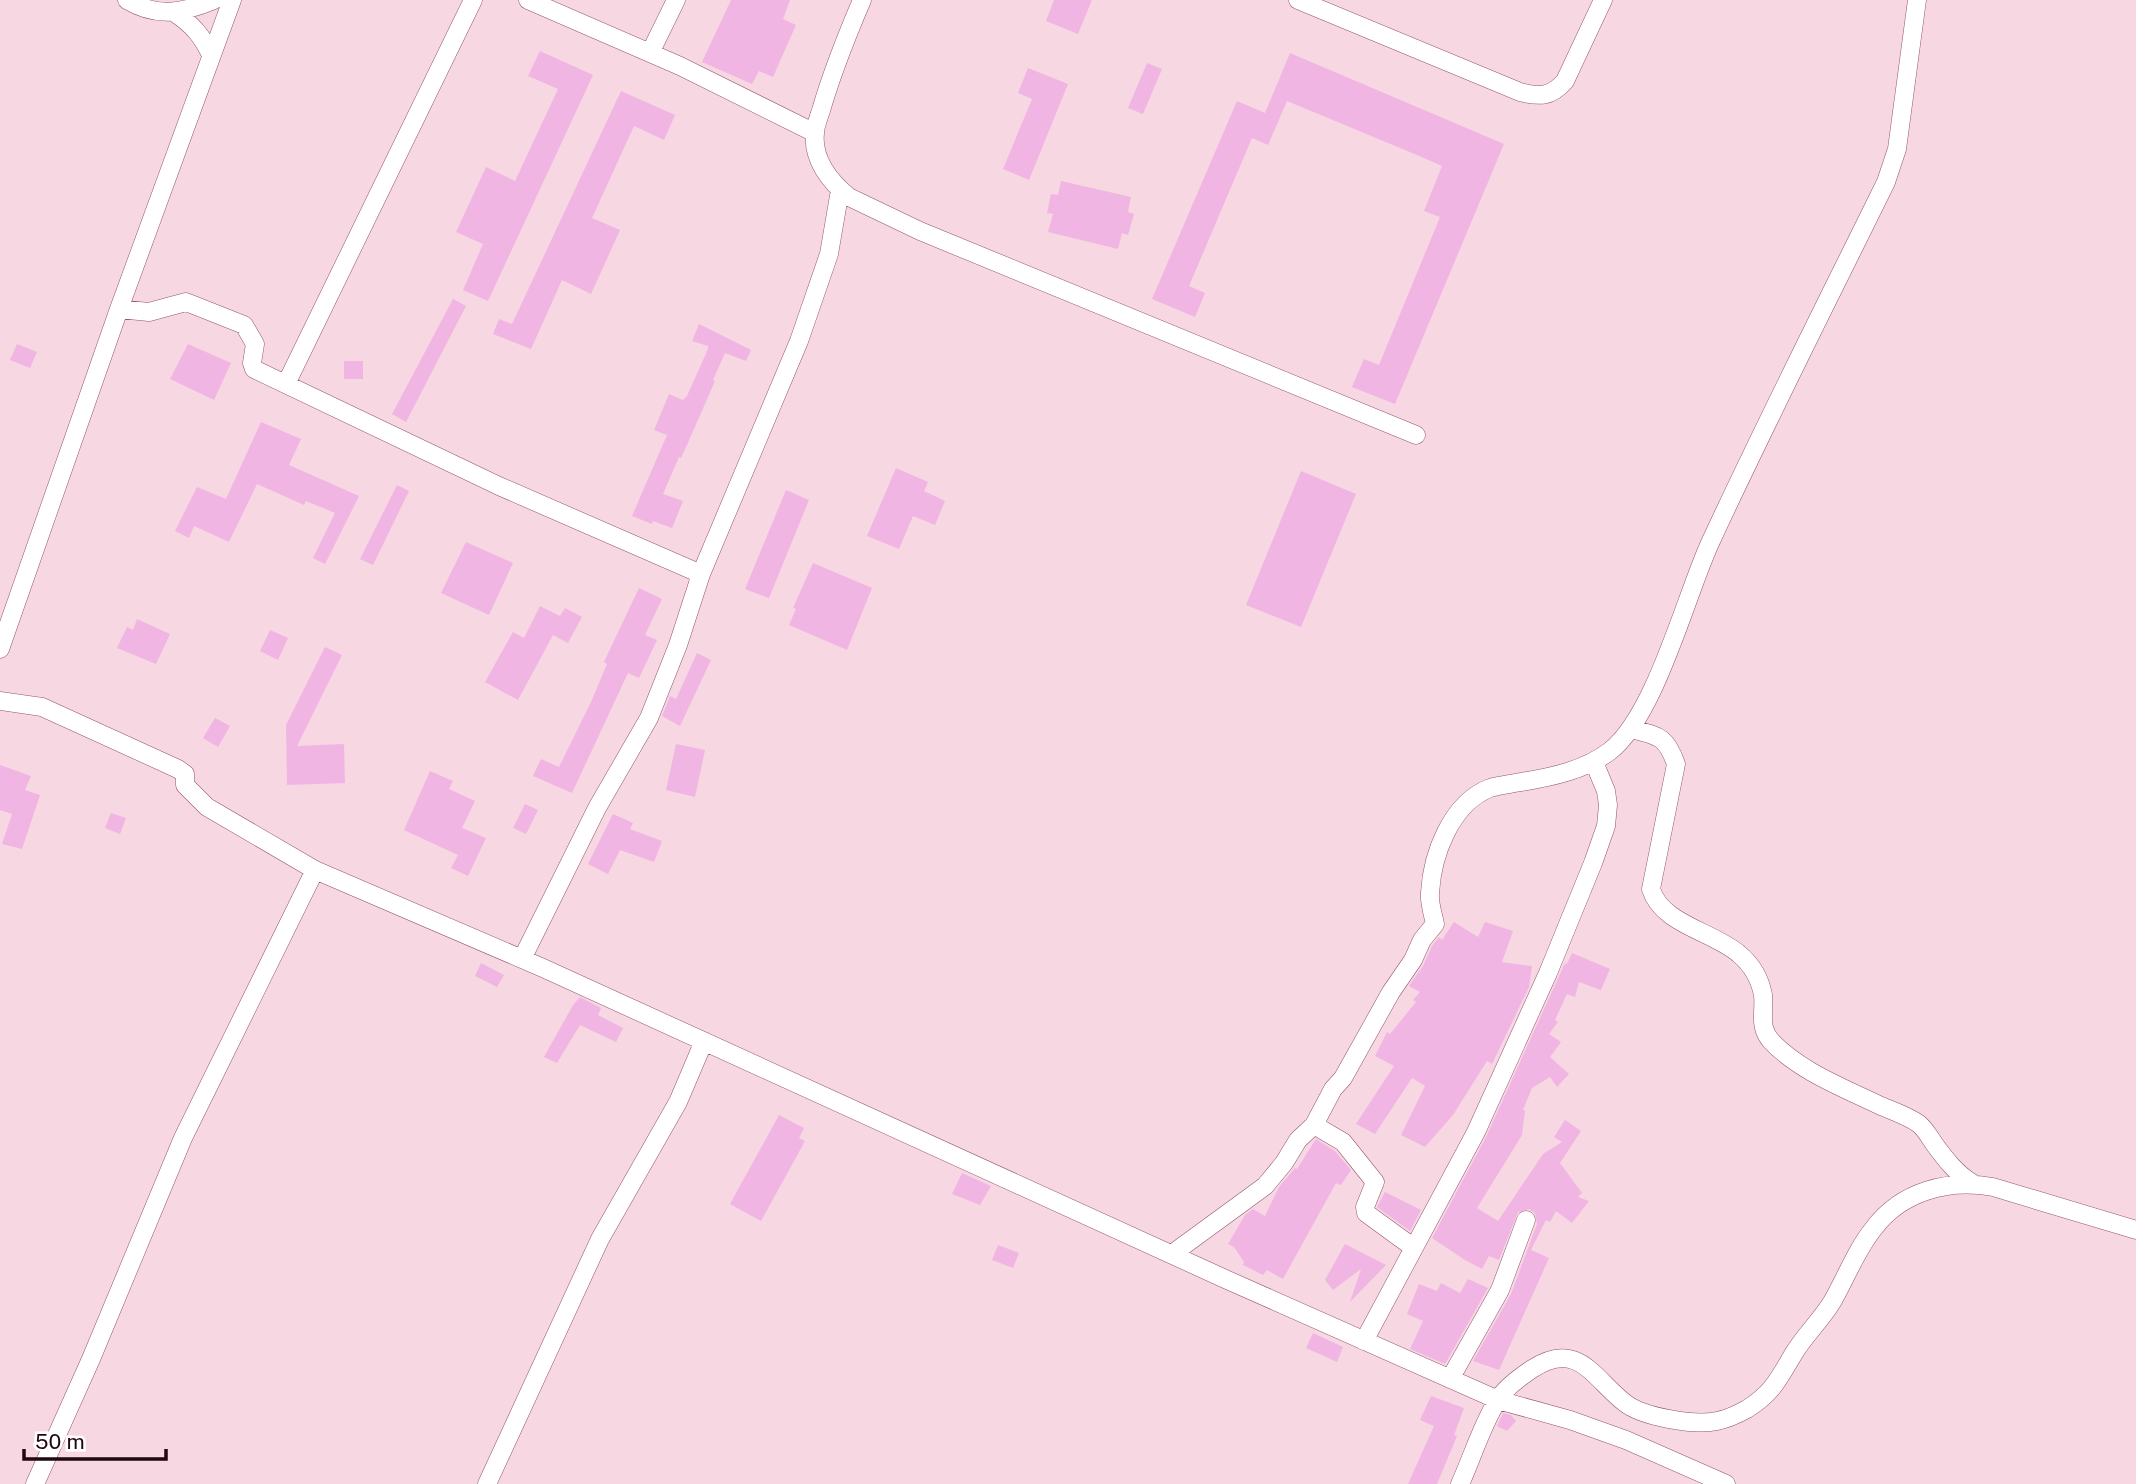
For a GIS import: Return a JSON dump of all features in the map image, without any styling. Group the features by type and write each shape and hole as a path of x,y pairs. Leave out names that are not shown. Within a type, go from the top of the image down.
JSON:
{"street":[{"path":"127,0 137,6 175,13 195,9 214,0"},
{"path":"0,649 119,309 232,0"},
{"path":"286,384 473,0"},
{"path":"528,0 650,52 815,133"},
{"path":"650,52 676,0"},
{"path":"862,0 830,79 815,133 820,163 832,183 840,190 849,197 920,231 1416,435"},
{"path":"1298,0 1520,92 1547,95 1565,81 1603,0"},
{"path":"1172,1254 1265,1186 1298,1140 1314,1125 1391,992 1413,960 1422,940 1435,924 1430,895 1436,855 1447,828 1472,800 1489,789 1550,777 1594,762 1613,749 1631,729 1649,696 1709,546 1886,182 1896,149 1917,0"},
{"path":"175,13 203,37 211,55"},
{"path":"522,959 597,808 649,718 678,645 701,574 799,341 829,254 840,190"},
{"path":"119,309 149,312 186,302 244,325 256,344 252,363 254,369 499,486 701,574"},
{"path":"0,701 42,707 178,769 185,774 185,785 207,807 315,870 522,959 1498,1400 1570,1420 1626,1440 1700,1478 1726,1484"},
{"path":"1631,729 1655,735 1669,746 1675,764 1651,889 1659,905 1670,914 1738,952 1747,962 1759,982 1763,998 1761,1019 1764,1030 1789,1058 1847,1090 1917,1123 1952,1166 1972,1183"},
{"path":"1364,1341 1476,1132 1548,973 1593,863 1606,826 1608,805 1606,791 1594,762"},
{"path":"35,1484 92,1359 183,1138 315,870"},
{"path":"487,1484 600,1239 678,1102 704,1041"},
{"path":"1314,1125 1343,1142 1375,1182 1365,1207 1366,1213 1414,1248"},
{"path":"1460,1484 1498,1400 1524,1374 1553,1358 1565,1358 1588,1368 1626,1404 1645,1413 1674,1420 1715,1422 1747,1409 1778,1383 1795,1352 1831,1304 1862,1245 1882,1218 1909,1196 1972,1183 2136,1230"},
{"path":"1450,1379 1500,1290 1526,1220"}],"building":[{"path":"731,0 790,0 783,19 796,25 773,77 759,71 752,84 702,62"},
{"path":"1054,0 1092,0 1078,34 1046,21"},
{"path":"540,51 593,75 488,301 463,290 483,244 456,232 486,167 515,181 558,89 528,76"},
{"path":"1290,53 1504,144 1395,404 1352,387 1364,359 1379,365 1440,217 1424,211 1442,166 1417,155 1287,101 1268,145 1252,138 1189,286 1205,293 1195,317 1152,299 1237,101 1265,113"},
{"path":"1147,63 1162,69 1143,114 1128,108"},
{"path":"1028,68 1068,84 1029,180 1003,169 1032,99 1018,93"},
{"path":"621,91 675,115 664,140 634,126 592,218 620,230 591,294 562,280 531,349 493,334 499,319 512,324"},
{"path":"1061,181 1131,197 1128,212 1134,214 1128,235 1122,233 1118,249 1048,232 1053,214 1047,213 1051,194 1058,195"},
{"path":"453,299 466,306 406,422 392,414"},
{"path":"699,324 751,350 746,361 725,353 713,380 715,381 687,445 663,494 683,501 672,528 632,516 667,435 654,430 669,394 683,400 687,396 708,349 708,346 692,341"},
{"path":"17,344 37,352 30,368 10,360"},
{"path":"188,344 231,363 214,400 170,379"},
{"path":"344,361 363,361 363,379 344,379"},
{"path":"261,422 301,439 289,465 359,496 325,564 313,558 335,513 306,501 304,505 257,484 229,542 194,526 189,538 175,531 197,487 226,499"},
{"path":"896,468 928,482 924,491 945,501 935,525 913,516 899,549 867,536"},
{"path":"1301,471 1356,494 1301,627 1246,605"},
{"path":"397,485 409,491 373,565 360,559"},
{"path":"786,490 809,500 769,598 745,589"},
{"path":"466,542 513,563 489,615 441,593"},
{"path":"813,563 872,588 847,650 789,625 796,609 793,608"},
{"path":"639,588 662,599 645,635 657,640 639,678 628,673 572,793 533,776 541,759 559,767 591,702 607,664 604,662"},
{"path":"540,606 560,616 565,608 582,617 568,643 553,635 518,700 485,682 513,632 524,638"},
{"path":"137,619 170,634 156,664 117,648 127,627 133,630"},
{"path":"270,630 288,638 278,660 260,651"},
{"path":"325,647 342,655 297,746 344,744 345,783 287,785 286,725"},
{"path":"697,653 711,660 680,726 662,716 670,696 676,699"},
{"path":"215,718 230,726 218,747 203,738"},
{"path":"676,744 705,750 695,797 666,790"},
{"path":"0,765 31,776 25,790 40,795 22,849 2,844 12,814 0,810"},
{"path":"430,771 453,781 449,789 475,801 462,828 486,838 468,876 451,868 458,855 404,830"},
{"path":"525,804 538,810 526,834 513,828"},
{"path":"111,813 126,818 120,834 105,828"},
{"path":"613,814 633,823 630,829 662,841 654,862 620,850 608,874 588,864"},
{"path":"1454,922 1478,937 1485,922 1513,931 1502,962 1532,966 1529,987 1492,1064 1487,1061 1453,1115 1425,1147 1401,1135 1425,1086 1412,1078 1375,1134 1356,1124 1394,1066 1375,1056 1387,1032 1390,1034 1416,1002 1413,1000 1420,992 1409,986 1423,966 1432,946 1439,937 1442,940"},
{"path":"1572,953 1610,969 1601,990 1579,982 1575,997 1567,994 1555,1020 1558,1022 1549,1034 1561,1042 1550,1057 1569,1074 1557,1087 1550,1077 1532,1088 1523,1110 1522,1135 1477,1208 1498,1221 1543,1154 1562,1142 1554,1137 1565,1120 1581,1131 1560,1163 1582,1193 1578,1197 1589,1201 1572,1223 1556,1211 1550,1222 1546,1220 1531,1250 1549,1258 1499,1370 1473,1361 1511,1294 1537,1224 1535,1213 1529,1209 1518,1212 1499,1260 1489,1256 1482,1269 1432,1238 1486,1137 1565,963 1567,964"},
{"path":"481,963 504,975 497,987 475,976"},
{"path":"580,997 601,1008 598,1015 623,1028 616,1042 580,1025 557,1063 544,1057 573,1005"},
{"path":"779,1115 804,1128 799,1138 805,1141 761,1221 730,1204"},
{"path":"1316,1139 1335,1151 1351,1170 1341,1185 1336,1183 1283,1279 1267,1270 1263,1275 1243,1265 1244,1262 1234,1247 1228,1244 1245,1215 1253,1209 1265,1216 1279,1187 1295,1168 1297,1169"},
{"path":"962,1173 991,1186 980,1205 952,1194"},
{"path":"1385,1192 1421,1210 1410,1231 1377,1207"},
{"path":"1345,1244 1386,1265 1350,1302 1361,1269 1333,1290 1325,1280"},
{"path":"998,1245 1019,1253 1013,1268 992,1260"},
{"path":"1468,1279 1488,1288 1445,1364 1410,1349 1423,1321 1407,1314 1419,1284 1437,1291 1441,1283 1460,1293"},
{"path":"1313,1333 1343,1347 1337,1362 1306,1348"},
{"path":"1431,1396 1464,1408 1454,1435 1457,1436 1437,1484 1408,1484 1434,1426 1420,1420"},
{"path":"1503,1413 1511,1415 1516,1421 1507,1431 1497,1426"}]}
